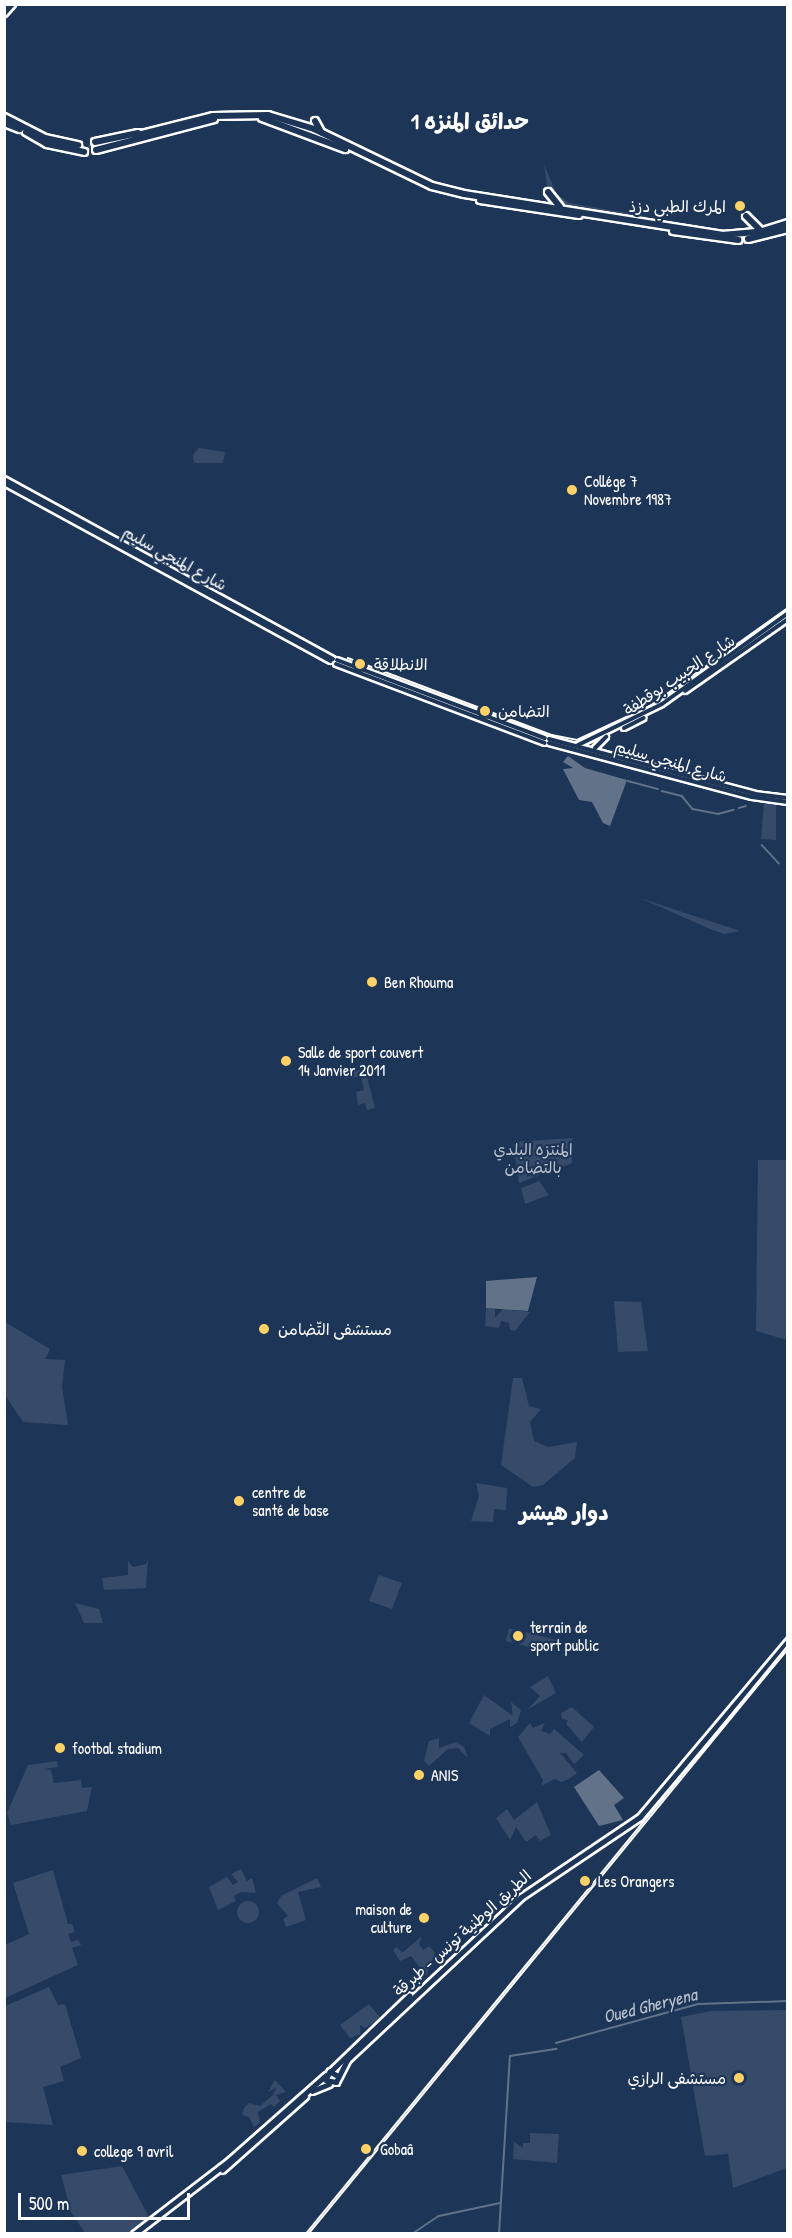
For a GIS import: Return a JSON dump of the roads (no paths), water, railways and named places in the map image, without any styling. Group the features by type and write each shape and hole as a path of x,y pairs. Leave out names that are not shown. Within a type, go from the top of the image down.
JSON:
{"highway":[{"path":"4,11 10,4"},
{"path":"96,150 247,113 311,131 443,192 674,229 738,236"},
{"path":"214,119 177,130 135,138 214,119 258,117 301,127 314,120 323,134"},
{"path":"4,120 21,129 51,140 82,147 21,129"},
{"path":"165,138 177,130"},
{"path":"95,142 177,130"},
{"path":"311,131 323,134 432,186 708,235 745,234 787,225"},
{"path":"535,204 547,195 560,208"},
{"path":"746,216 760,230"},
{"path":"747,231 787,225"},
{"path":"748,239 787,225"}],"main road":[{"name":"شارع المنجي سليم","path":"4,481 334,661 547,741 607,750 755,794 788,800"},
{"name":"شارع الحبيب بوقطفة","path":"594,749 603,737 662,704 788,613"},
{"name":"شارع الحبيب بوقطفة","path":"578,745 603,737 665,705 788,619"},
{"path":"603,737 602,744 607,750"},
{"name":"شارع المنجي سليم","path":"547,741 594,749 752,797 788,800"},
{"name":"الطريق الوطنية تونس - طبرقة","path":"139,2234 328,2074 519,1895 638,1814 788,1639"},
{"name":"الطريق الوطنية تونس - طبرقة","path":"134,2234 232,2163 305,2096 336,2082 347,2060 521,1898 640,1816 788,1639"},
{"path":"329,2084 328,2074 337,2076"}],"waterway":[{"path":"628,781 658,789"},
{"path":"662,791 682,796 693,809 718,814 733,810"},
{"path":"739,808 746,806"},
{"path":"762,845 779,863"},
{"name":"Oued Gheryena","path":"556,2043 699,2004 788,2001"},
{"name":"Oued Gheryena","path":"499,2234 510,2056 556,2049"},
{"path":"412,2234 439,2216 500,2203"}],"tunnel":[{"path":"100,144 134,137"},
{"path":"79,148 102,147"}],"tram line":[{"path":"348,658 552,735 577,740 650,706 788,608"}],"railway":[{"path":"307,2234 788,1647"}],"place":[{"name":"المرك الطبي دزذ","path":"740,206"},
{"name":"Collége 7 Novembre 1987","path":"572,490"},
{"name":"الانطلاقة","path":"360,664"},
{"name":"التضامن","path":"485,711"},
{"name":"Ben Rhouma","path":"372,982"},
{"name":"Salle de sport couvert 14 Janvier 2011","path":"286,1061"},
{"name":"مستشفى التّضامن","path":"264,1329"},
{"name":"centre de santé de base","path":"239,1501"},
{"name":"terrain de sport public","path":"518,1636"},
{"name":"footbal stadium","path":"60,1748"},
{"name":"ANIS","path":"419,1775"},
{"name":"Les Orangers","path":"585,1881"},
{"name":"maison de culture","path":"424,1918"},
{"name":"مستشفى الرازي","path":"739,2078"},
{"name":"Gobaâ","path":"366,2149"},
{"name":"college 9 avril","path":"82,2151"}],"district":[{"name":"حدائق المنزه 1","path":"470,122"},
{"name":"دوار هيشر","path":"564,1513"}],"park label":[{"name":"المنتزه البلدي بالتضامن","path":"533,1158"}]}
